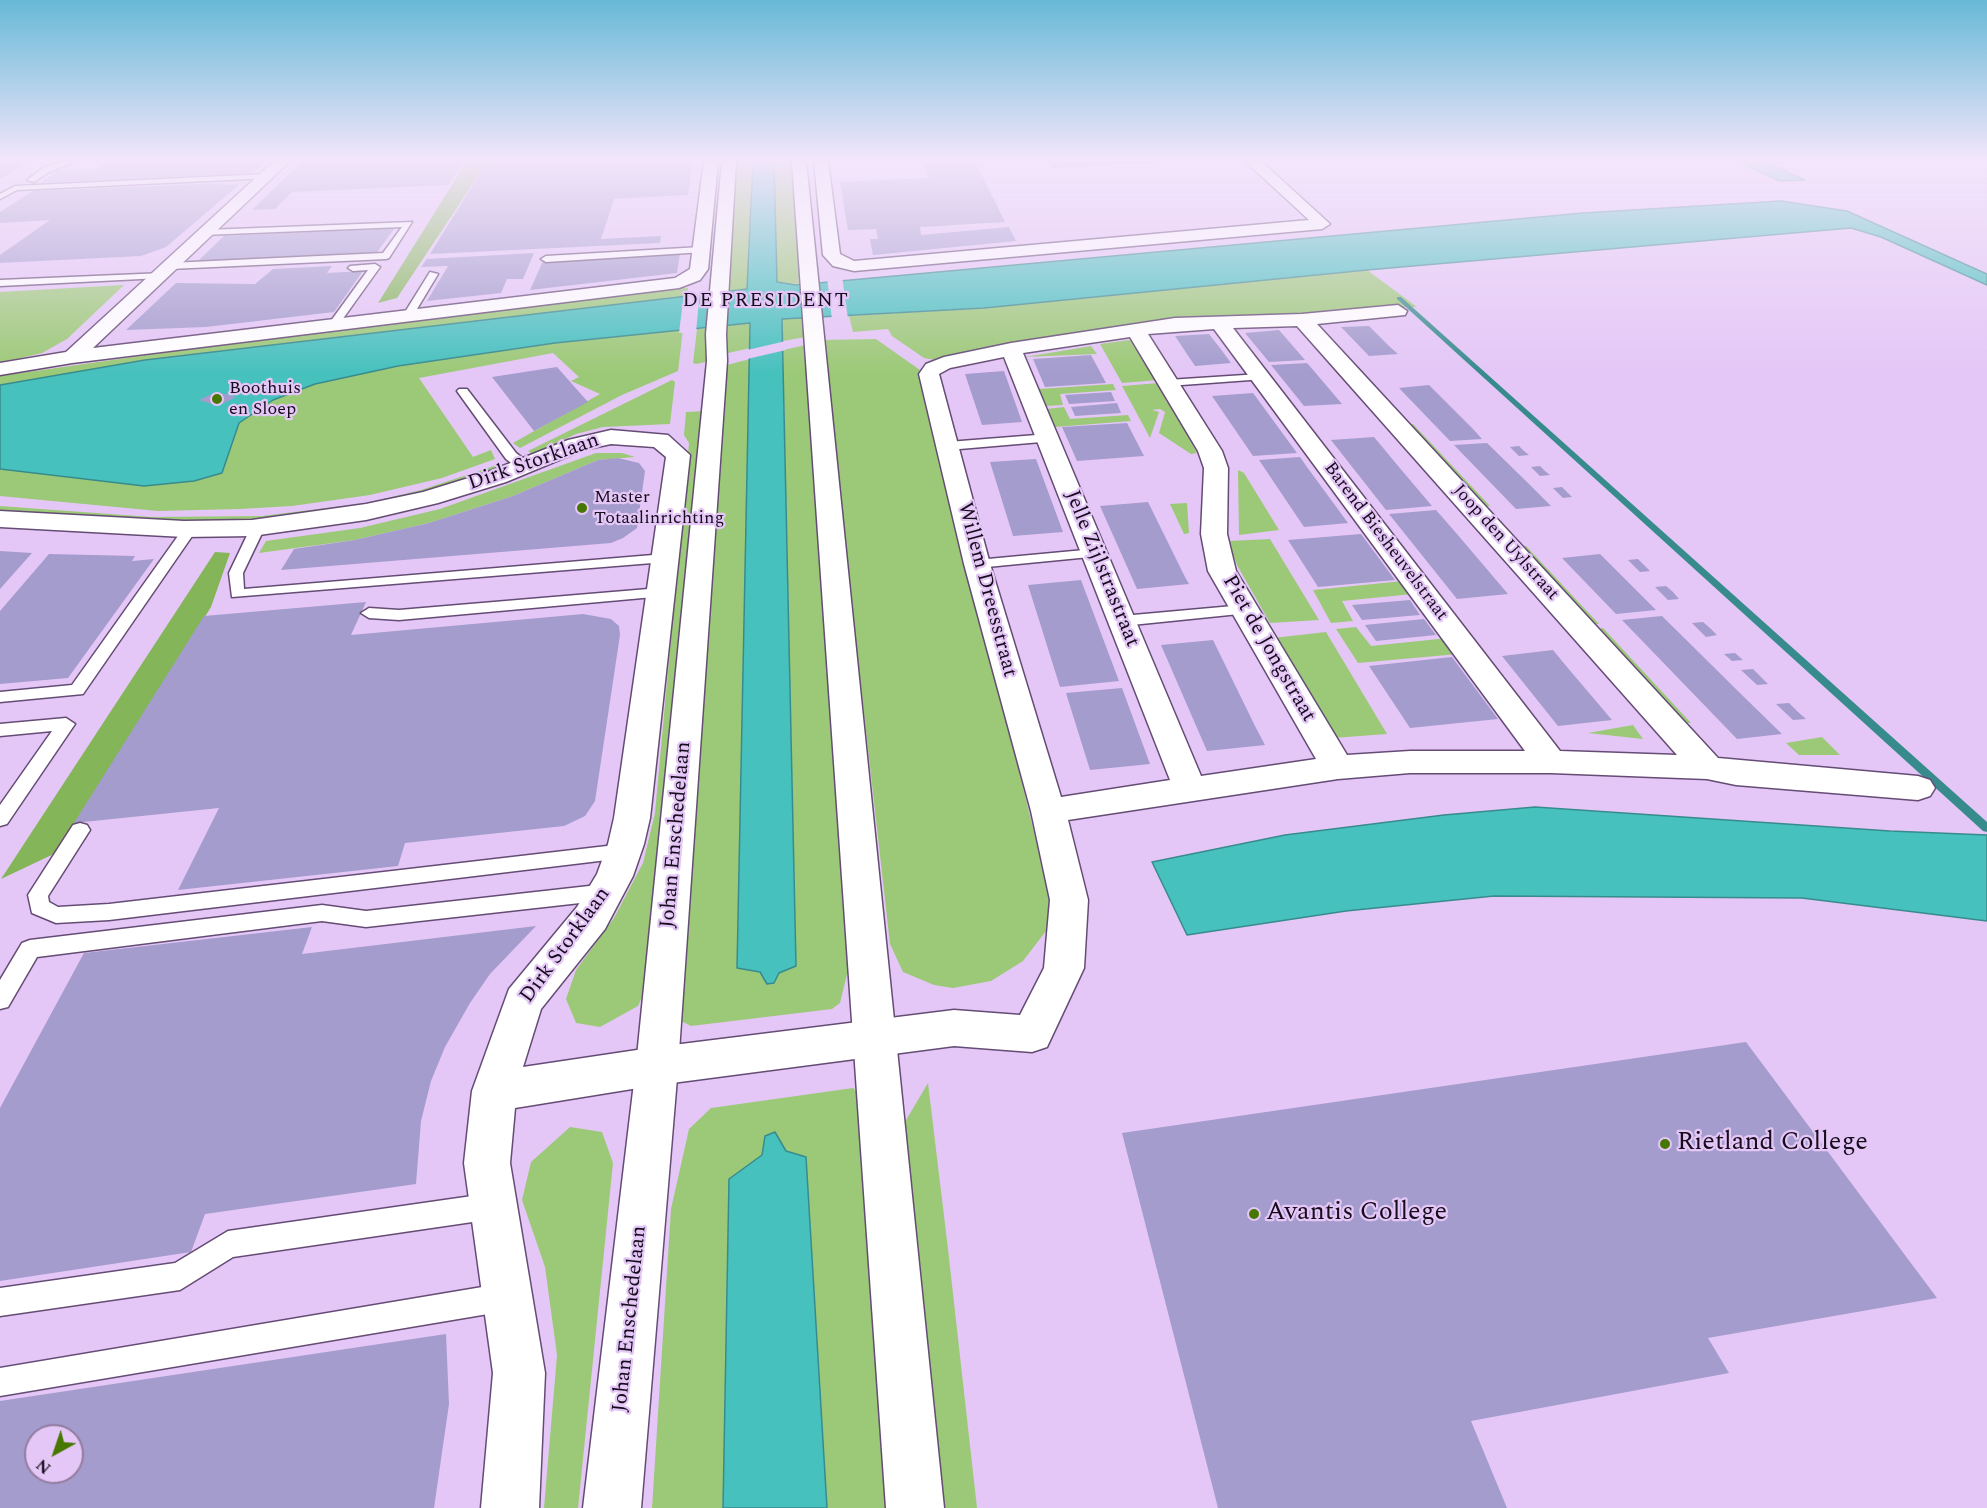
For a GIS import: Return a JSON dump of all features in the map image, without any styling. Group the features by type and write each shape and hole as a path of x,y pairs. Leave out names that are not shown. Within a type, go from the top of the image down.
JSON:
{"street":[{"path":"0,369 72,357 669,285 694,276 699,269 703,231"},
{"name":"Johan Enschedelaan","path":"612,1508 657,1066 716,373 716,334 724,231"},
{"path":"804,231 915,1508"},
{"path":"829,231 832,255 839,262 874,266 1243,231"},
{"path":"72,357 166,275 206,233"},
{"path":"1011,349 1175,324 1302,320 1398,311"},
{"name":"Joop den Uylstraat","path":"1302,320 1707,767"},
{"name":"Barend Biesheuvelstraat","path":"1219,322 1551,762"},
{"name":"Piet de Jongstraat","path":"1136,330 1210,451 1216,468 1214,536 1222,571 1338,767"},
{"name":"Willem Dreesstraat","path":"876,1039 954,1028 1032,1034 1064,968 1069,900 1048,811 977,564 929,374 933,368 944,363 1011,349"},
{"name":"Jelle Zijlstrastraat","path":"1011,349 1190,789"},
{"name":"Dirk Storklaan","path":"0,519 190,529 258,527 366,512 418,500 497,477 576,445 611,436 660,440 678,455 632,818 624,851 607,892 568,947 523,1001 494,1091 487,1163 519,1373 510,1508"},
{"path":"1048,811 1091,807 1190,789 1338,767 1410,762 1551,762 1707,767 1736,773 1918,788"},
{"path":"494,1091 657,1066 876,1039"}],"lane":[{"path":"206,233 243,231"},
{"path":"0,283 166,275 386,256 404,231"},
{"path":"546,259 701,250"},
{"path":"333,325 375,267 335,269"},
{"path":"407,316 433,274"},
{"path":"1168,383 1260,377"},
{"path":"463,391 511,456 524,466"},
{"path":"948,446 1049,438"},
{"path":"258,527 236,573 237,594 662,575"},
{"path":"0,697 77,690 190,529"},
{"path":"977,564 1095,553"},
{"path":"369,613 399,615 662,575"},
{"path":"1122,621 1244,610"},
{"path":"0,730 66,724 0,819"},
{"path":"80,830 38,896 39,907 56,915 109,912 624,851"},
{"path":"0,999 30,949 322,913 366,919 607,892"},
{"path":"0,1302 180,1276 228,1244 493,1206"},
{"path":"0,1382 506,1297"}],"shaded area":[{"path":"423,231 441,231 397,298 378,303"},
{"path":"732,231 750,231 747,289 729,292"},
{"path":"750,231 776,231 777,282 796,285 1382,231 1812,231 1367,270 984,308 782,319 796,966 779,973 774,983 767,984 760,972 737,968 750,323 555,343 398,366 315,384 273,400 239,423 222,473 194,481 144,486 0,469 0,385 145,360 747,289"},
{"path":"776,231 799,231 802,278 798,279 799,284 777,282"},
{"path":"1862,231 1892,231 1987,274 1987,285 1881,237"},
{"path":"1367,270 1417,307 1396,307 1007,345 935,360 924,358 892,336 888,329 853,332 849,316 985,308"},
{"path":"124,285 67,339 42,353 0,363 0,292"},
{"path":"679,287 688,288 678,371 622,395 520,448 513,443 600,394 571,381 579,377 553,353 419,378 473,457 491,450 495,459 442,478 370,495 292,506 240,509 158,511 0,496 0,376 364,324"},
{"path":"803,318 806,337 783,341 782,319"},
{"path":"750,323 750,348 724,354 728,325"},
{"path":"707,328 710,361 693,363 697,329"},
{"path":"876,339 920,370 1049,893 1049,927 1023,961 991,981 953,988 934,985 903,972 890,944 822,340"},
{"path":"1129,340 1136,342 1159,380 1122,383 1100,344"},
{"path":"810,344 849,966 840,1003 832,1009 691,1026 681,1021 723,366 750,359 737,968 760,972 774,983 779,973 796,966 783,350"},
{"path":"1091,346 1097,354 1025,357"},
{"path":"672,380 675,382 670,424 603,427 576,434 532,454 528,451"},
{"path":"1159,383 1167,396 1166,402 1170,402 1197,453 1191,454 1159,433 1165,412 1160,409 1152,410 1159,412 1150,438 1122,386"},
{"path":"1113,384 1116,390 1060,394 1063,405 1046,406 1039,389"},
{"path":"1064,407 1070,419 1128,415 1131,421 1055,427 1047,409"},
{"path":"705,411 656,966 638,1006 600,1027 576,1023 566,999 576,970 614,918 643,863 655,813 689,443 684,435 686,412"},
{"path":"1413,424 1490,506 1482,506 1407,425"},
{"path":"596,453 622,453 635,457 598,460 513,496 429,523 355,540 259,553 266,541 360,528 440,509"},
{"path":"497,465 500,468 442,488 368,506 259,521 194,523 0,512 0,506 151,517 262,516 366,503 421,490"},
{"path":"1238,470 1244,473 1279,530 1239,535"},
{"path":"1187,503 1189,533 1184,534 1170,504"},
{"path":"1270,539 1319,620 1270,623 1237,565 1228,541"},
{"path":"1526,546 1599,624 1591,624 1519,547"},
{"path":"215,552 230,553 211,607 60,851 1,879"},
{"path":"1403,581 1413,594 1342,601 1353,621 1331,623 1313,590"},
{"path":"1356,627 1371,646 1448,638 1458,654 1358,663 1336,629"},
{"path":"1603,628 1691,723 1683,723 1595,629"},
{"path":"1326,632 1387,734 1333,738 1273,638"},
{"path":"1633,725 1643,739 1588,733"},
{"path":"1822,737 1840,755 1799,755 1786,743"},
{"path":"1535,807 1890,831 1987,835 1987,921 1802,898 1494,896 1346,911 1187,935 1152,862 1285,835 1444,815"},
{"path":"928,1083 977,1508 936,1508 899,1132"},
{"path":"853,1088 867,1102 895,1508 652,1508 671,1209 689,1129 711,1108"},
{"path":"570,1127 602,1132 613,1163 578,1508 544,1508 557,1355 545,1267 522,1200 531,1162"},
{"path":"775,1132 786,1151 806,1157 827,1508 723,1508 729,1179 762,1155 765,1136"}],"pier":[{"path":"842,276 848,319 832,320 827,277"},
{"path":"700,291 696,332 679,333 684,293"},
{"path":"786,341 786,350 747,359 747,350"}],"building":[{"path":"34,231 184,231 166,247 141,256 0,263 0,255"},
{"path":"323,231 392,231 377,252 198,261 224,236"},
{"path":"444,231 603,231 601,239 661,236 660,243 430,254"},
{"path":"876,231 921,231 921,235 961,231 1011,231 1016,241 873,255 870,239 878,239"},
{"path":"534,253 523,279 507,279 501,293 427,301 448,266 421,267 427,259"},
{"path":"680,254 677,273 530,290 543,261"},
{"path":"332,266 327,273 363,271 334,312 206,327 126,330 176,283 255,284 273,269"},
{"path":"1369,326 1398,354 1369,356 1341,327"},
{"path":"1279,330 1305,360 1269,362 1245,333"},
{"path":"1209,334 1231,363 1195,366 1175,336"},
{"path":"1091,355 1106,383 1045,387 1033,359"},
{"path":"1307,363 1342,404 1304,406 1271,365"},
{"path":"557,367 588,402 534,431 492,377"},
{"path":"1004,371 1022,422 982,425 965,374"},
{"path":"1429,385 1482,439 1450,441 1399,388"},
{"name":"Boothuis en Sloep","path":"216,392 236,397 218,406 199,400"},
{"path":"1111,392 1115,401 1069,404 1065,395"},
{"path":"1253,393 1297,453 1253,456 1212,396"},
{"path":"1117,403 1121,413 1075,416 1071,407"},
{"path":"1127,423 1144,456 1077,461 1062,427"},
{"path":"1374,437 1432,506 1386,510 1331,440"},
{"path":"1487,443 1551,506 1516,509 1454,445"},
{"path":"1519,446 1529,455 1519,456 1510,447"},
{"path":"1300,457 1348,523 1304,527 1259,460"},
{"path":"618,458 639,463 645,471 637,528 611,543 281,570 294,549 355,540 429,523 513,496 598,460"},
{"path":"1036,459 1063,532 1013,536 990,462"},
{"path":"1540,466 1550,475 1540,476 1531,467"},
{"path":"1562,487 1572,497 1563,498 1553,488"},
{"path":"1148,502 1189,584 1137,589 1100,506"},
{"path":"1436,510 1508,594 1457,599 1389,514"},
{"path":"1361,534 1395,580 1318,587 1288,540"},
{"path":"0,551 32,553 0,589"},
{"path":"49,554 135,556 132,561 154,559 68,678 0,684 0,611"},
{"path":"1600,554 1656,610 1616,614 1562,558"},
{"path":"1638,559 1650,571 1640,572 1628,560"},
{"path":"1081,580 1119,681 1060,687 1028,585"},
{"path":"1666,586 1679,599 1668,600 1655,587"},
{"path":"1410,600 1420,615 1362,620 1352,605"},
{"path":"366,602 351,635 583,614 611,619 619,626 620,635 595,801 585,816 564,826 405,843 398,866 178,890 219,808 74,823 204,616"},
{"path":"1662,616 1782,734 1737,739 1622,620"},
{"path":"1424,619 1436,635 1376,641 1365,625"},
{"path":"1703,622 1717,635 1706,637 1692,623"},
{"path":"1213,640 1265,745 1207,751 1161,645"},
{"path":"1553,650 1612,720 1558,726 1502,656"},
{"path":"1735,653 1743,660 1732,661 1724,654"},
{"path":"1452,657 1498,719 1410,728 1369,666"},
{"path":"1753,669 1768,684 1757,685 1741,670"},
{"path":"1122,688 1150,764 1090,770 1066,693"},
{"path":"1789,703 1806,719 1793,720 1776,704"},
{"path":"536,926 490,974 470,1003 445,1047 431,1081 421,1121 416,1184 205,1214 191,1252 0,1281 0,1108 84,953 312,927 302,954"},
{"path":"1746,1042 1937,1298 1708,1338 1729,1373 1471,1421 1507,1508 1218,1508 1122,1133"},
{"path":"446,1334 449,1404 434,1508 0,1508 0,1401"}],"waterway":[{"path":"1399,298 1987,828"}],"place":[{"name":"Boothuis en Sloep","path":"217,399"},
{"name":"Master Totaalinrichting","path":"582,508"},
{"name":"Rietland College","path":"1665,1144"},
{"name":"Avantis College","path":"1254,1214"}],"district":[{"name":"DE PRESIDENT","path":"766,302"}]}
